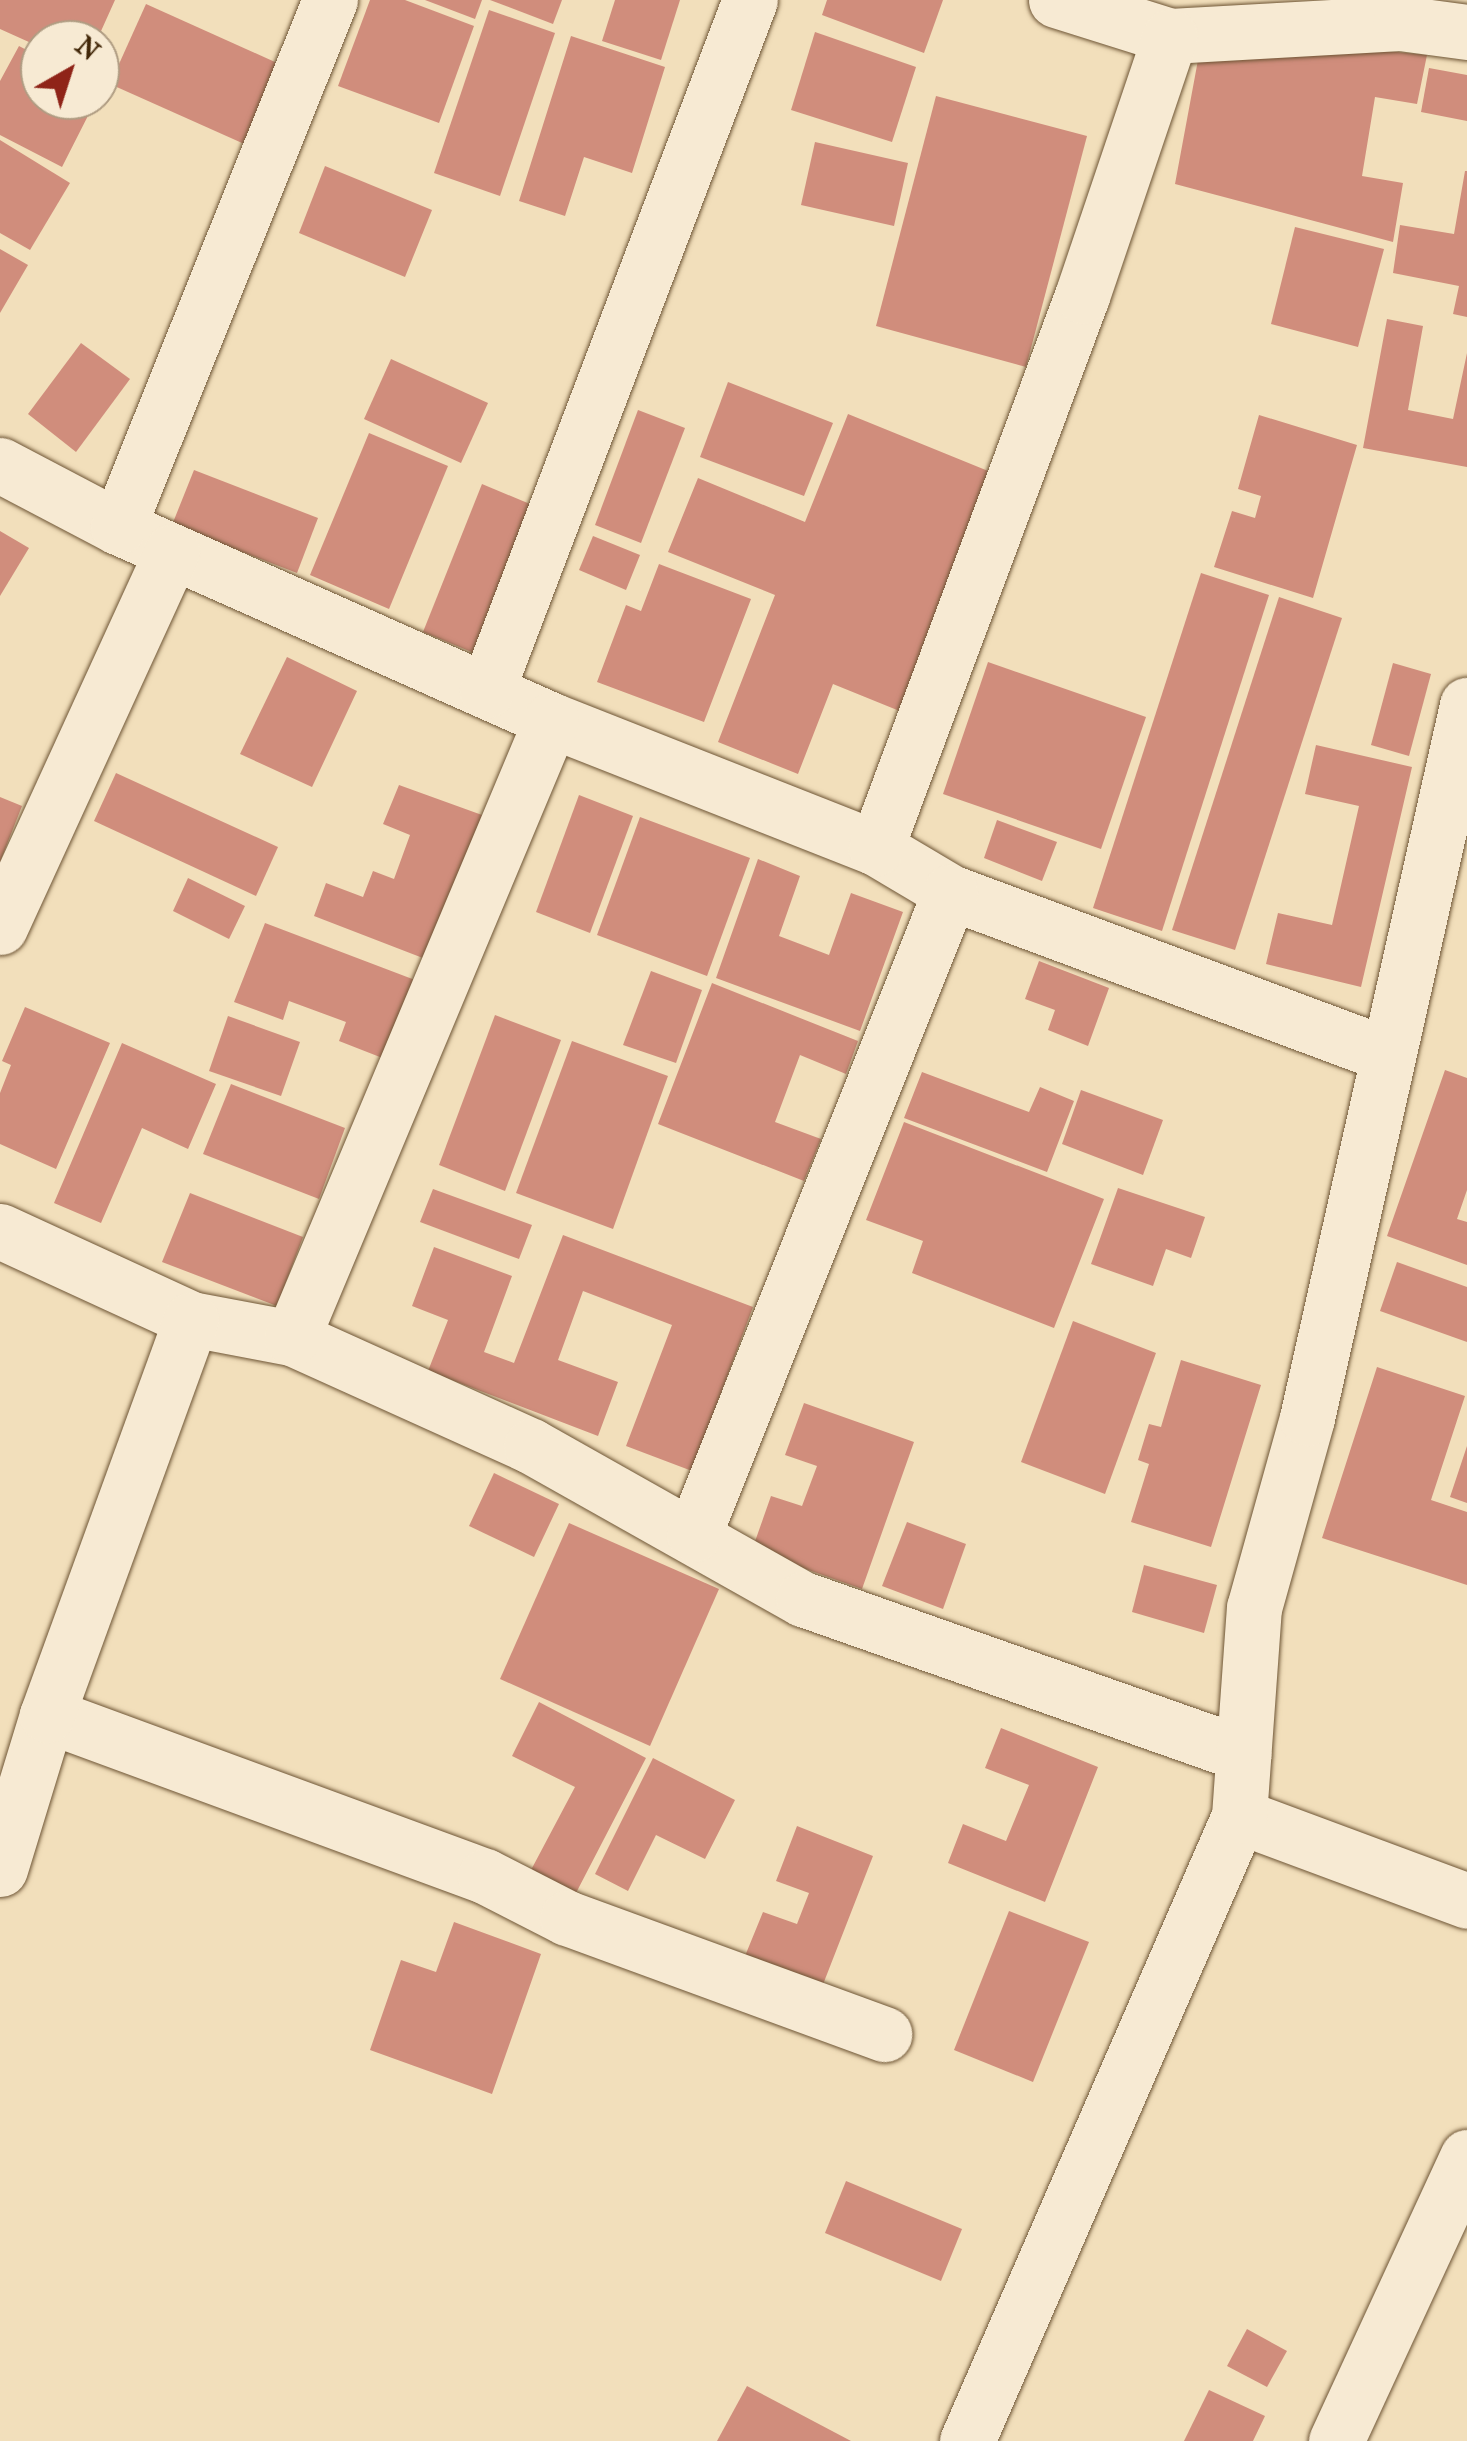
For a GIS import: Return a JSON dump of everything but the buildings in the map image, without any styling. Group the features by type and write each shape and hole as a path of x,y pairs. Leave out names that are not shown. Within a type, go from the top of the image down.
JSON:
{"street":[{"path":"118,527 330,0"},
{"path":"487,690 750,0"},
{"path":"1056,0 1170,36 1400,11 1467,32"},
{"path":"876,848 1082,296 1170,36"},
{"path":"0,464 118,527 551,720 876,848 950,892 1388,1055"},
{"path":"0,928 172,551"},
{"path":"968,2441 1239,1816 1254,1608 1307,1418 1467,705"},
{"path":"292,1338 551,720"},
{"path":"694,1534 950,892"},
{"path":"0,1231 191,1318 292,1338 530,1446 694,1534 803,1599 1244,1754"},
{"path":"3,1846 191,1318"},
{"path":"47,1715 485,1876 566,1918 884,2034"},
{"path":"1239,1816 1467,1901"},
{"path":"1336,2441 1467,2157"}]}
